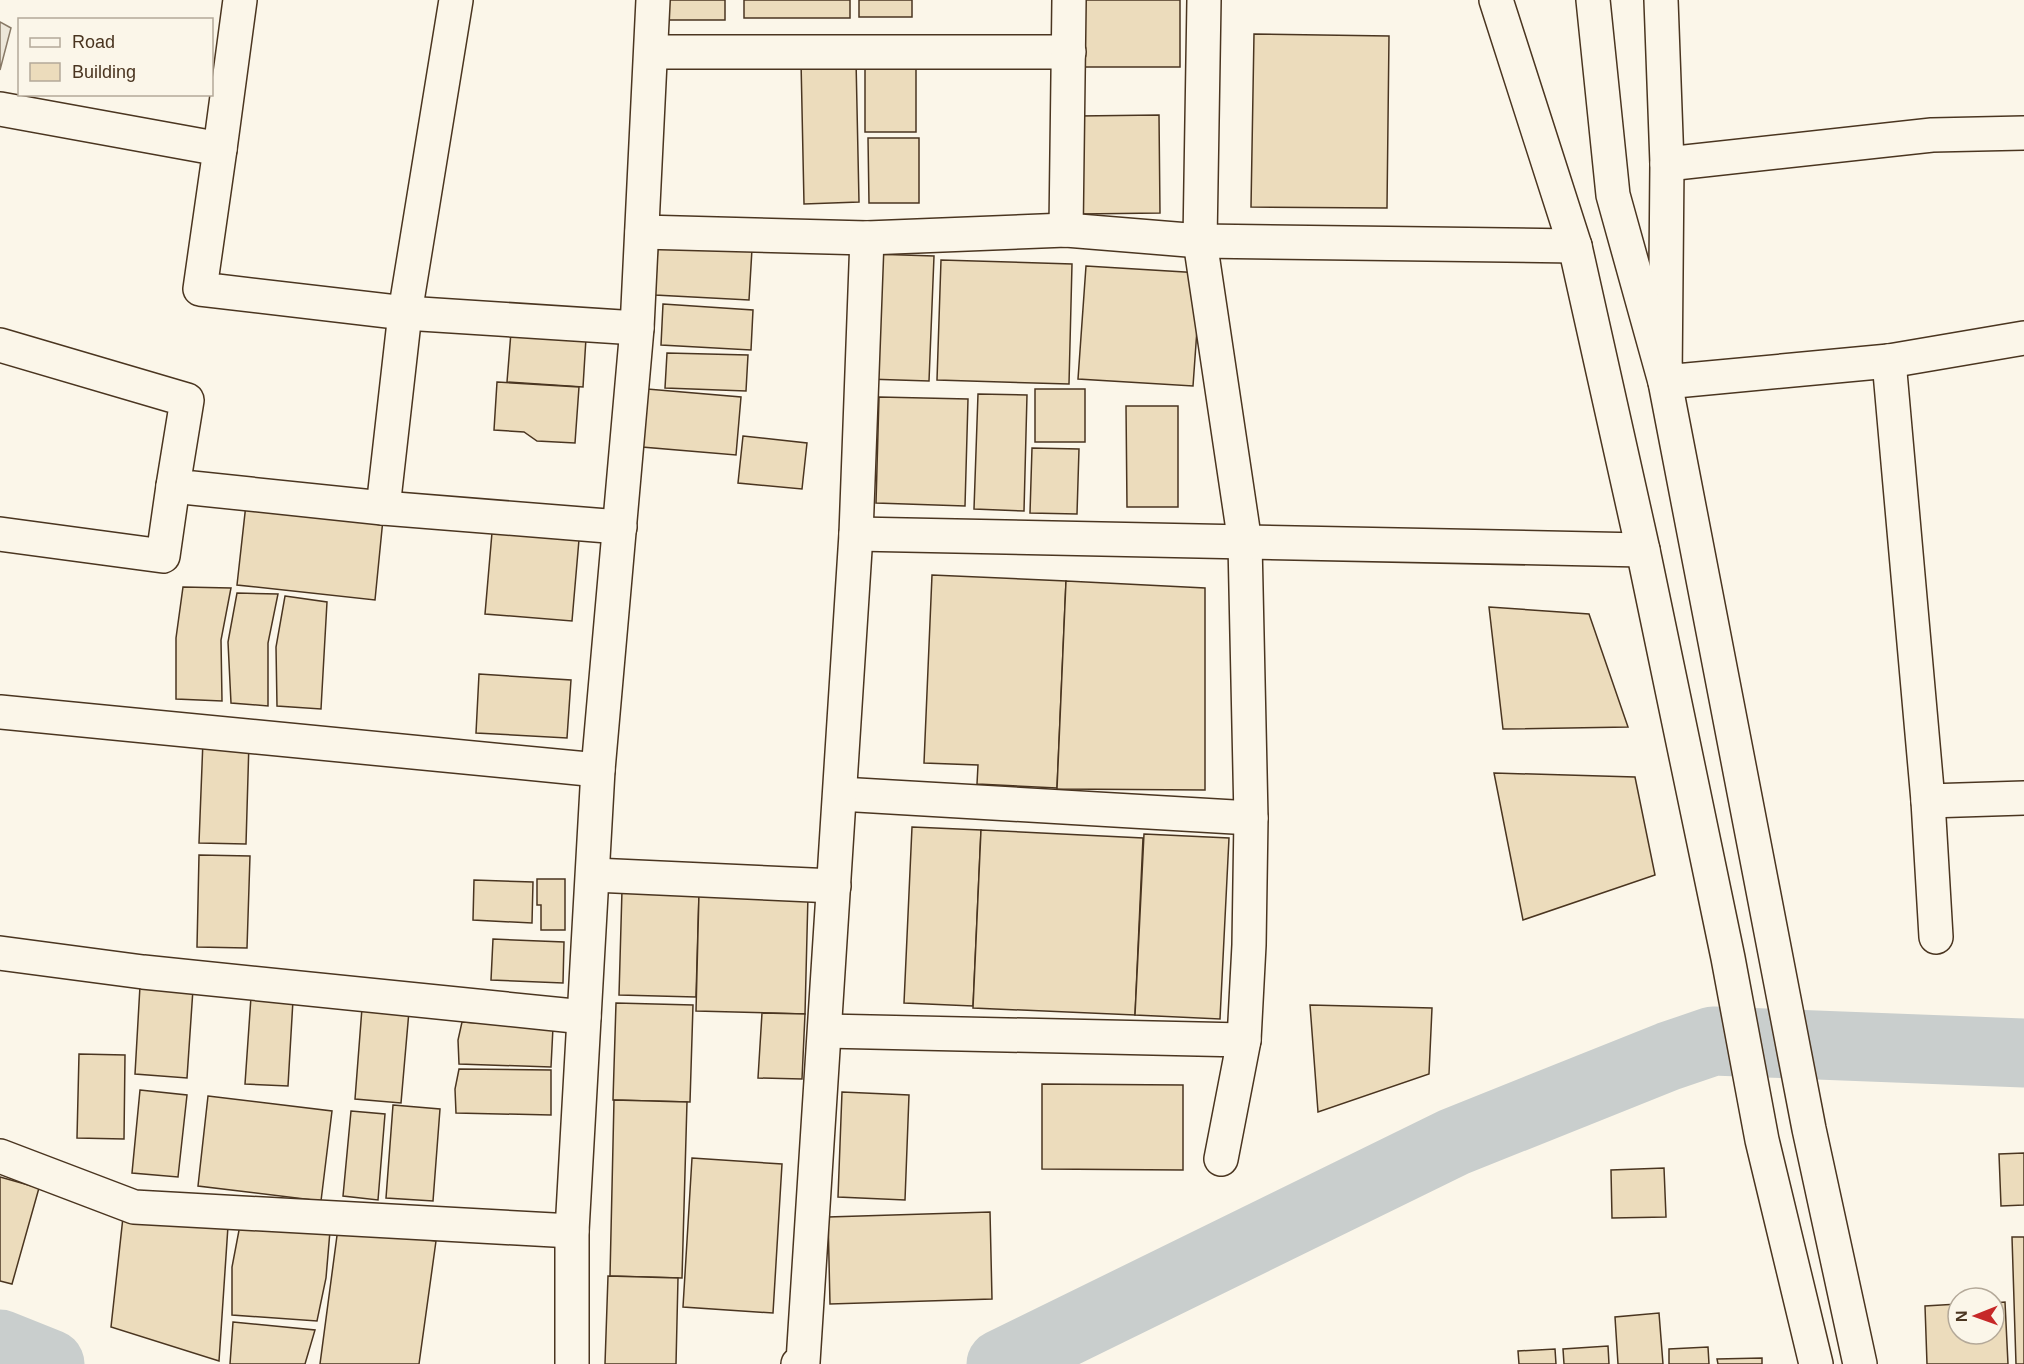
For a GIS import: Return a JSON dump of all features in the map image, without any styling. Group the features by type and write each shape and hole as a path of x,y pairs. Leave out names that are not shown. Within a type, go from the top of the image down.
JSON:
{"street":[{"path":"240,0 201,289 405,313 637,328"},
{"path":"383,508 405,313 456,0"},
{"path":"572,1364 572,1231 594,875 598,770 637,328 653,0"},
{"path":"1066,230 1069,0"},
{"path":"1204,0 1200,241 1245,543 1251,818 1249,945 1244,1040 1221,1159"},
{"path":"1496,0 1575,246 1643,550 1728,958 1762,1140 1816,1364"},
{"path":"1593,0 1613,195 1665,382 1809,1129 1860,1364"},
{"path":"1660,0 1667,164 1665,382"},
{"path":"652,52 1069,52"},
{"path":"0,109 220,149"},
{"path":"1667,164 1932,135 2024,133"},
{"path":"642,232 867,238 1066,230 1200,241 1575,246"},
{"path":"798,1364 803,1362 856,534 867,238"},
{"path":"1665,382 1889,361 2024,338"},
{"path":"0,345 187,400 163,556 0,534"},
{"path":"1889,361 1928,801 1936,937"},
{"path":"173,486 383,508 620,526"},
{"path":"856,534 1643,550"},
{"path":"0,712 598,770"},
{"path":"840,794 1251,818"},
{"path":"1928,801 2024,798"},
{"path":"594,875 834,886"},
{"path":"0,953 143,972 584,1017"},
{"path":"825,1031 1244,1040"},
{"path":"0,1156 134,1207 572,1231"}],"shaded area":[{"path":"0,22 11,28 0,70"}],"building":[{"path":"666,0 725,0 725,20 666,20"},
{"path":"744,0 850,0 850,18 744,18"},
{"path":"859,0 912,0 912,17 859,17"},
{"path":"1078,0 1180,0 1180,67 1078,67"},
{"path":"1254,34 1389,36 1387,208 1251,207"},
{"path":"856,60 859,202 804,204 801,61"},
{"path":"865,62 916,62 916,132 865,132"},
{"path":"1159,115 1160,213 1079,214 1078,116"},
{"path":"868,138 919,138 919,203 869,203"},
{"path":"658,244 752,249 749,300 655,295"},
{"path":"872,254 934,256 929,381 867,379"},
{"path":"941,260 1072,264 1069,384 937,380"},
{"path":"1086,266 1201,273 1193,386 1078,379"},
{"path":"663,304 753,310 751,350 661,345"},
{"path":"511,332 586,338 583,387 507,382"},
{"path":"667,353 748,355 746,391 665,388"},
{"path":"497,382 579,387 575,443 537,441 524,432 494,430"},
{"path":"647,389 741,397 736,455 642,447"},
{"path":"1035,389 1085,389 1085,442 1035,442"},
{"path":"978,394 1027,395 1024,511 974,509"},
{"path":"879,397 968,399 965,506 876,503"},
{"path":"1126,406 1178,406 1178,507 1127,507"},
{"path":"743,436 807,443 802,489 738,483"},
{"path":"1032,448 1079,449 1077,514 1030,513"},
{"path":"246,504 383,519 375,600 237,585"},
{"path":"493,521 580,528 572,621 485,614"},
{"path":"932,575 1066,581 1057,788 977,784 978,765 924,763"},
{"path":"1066,581 1205,588 1205,790 1057,789"},
{"path":"183,587 231,588 221,640 222,701 176,699 176,638"},
{"path":"237,593 278,594 268,643 268,706 231,703 228,642"},
{"path":"285,596 327,602 321,709 277,706 276,647"},
{"path":"1489,607 1589,614 1628,727 1503,729"},
{"path":"479,674 571,680 567,738 476,733"},
{"path":"203,740 249,742 246,844 199,843"},
{"path":"1494,773 1635,777 1655,875 1523,920"},
{"path":"912,827 981,830 973,1006 904,1003"},
{"path":"981,830 1143,838 1135,1015 973,1008"},
{"path":"1144,834 1229,838 1220,1019 1135,1015"},
{"path":"199,855 250,856 247,948 197,947"},
{"path":"537,879 565,879 565,930 541,930 541,905 537,905"},
{"path":"474,880 533,882 532,923 473,920"},
{"path":"622,890 699,893 696,997 619,995"},
{"path":"699,893 808,895 805,1014 696,1011"},
{"path":"493,939 564,942 563,983 491,980"},
{"path":"140,986 193,989 187,1078 135,1074"},
{"path":"251,997 293,1000 288,1086 245,1084"},
{"path":"616,1003 693,1005 690,1102 613,1100"},
{"path":"1310,1005 1432,1008 1429,1074 1318,1112"},
{"path":"362,1008 409,1011 401,1103 355,1099"},
{"path":"762,1013 805,1014 802,1079 758,1078"},
{"path":"462,1022 553,1027 551,1067 459,1064 458,1040"},
{"path":"79,1054 125,1055 124,1139 77,1138"},
{"path":"459,1069 551,1070 551,1115 456,1113 455,1089"},
{"path":"1042,1084 1183,1085 1183,1170 1042,1169"},
{"path":"140,1090 187,1095 178,1177 132,1173"},
{"path":"842,1092 909,1095 905,1200 838,1197"},
{"path":"208,1096 332,1111 321,1201 198,1186"},
{"path":"614,1100 687,1102 682,1278 610,1276"},
{"path":"393,1105 440,1109 433,1201 386,1198"},
{"path":"351,1111 385,1114 378,1200 343,1196"},
{"path":"2024,1153 2024,1205 2001,1206 1999,1154"},
{"path":"692,1158 782,1164 773,1313 683,1307"},
{"path":"1664,1168 1666,1217 1612,1218 1611,1170"},
{"path":"0,1177 39,1188 12,1284 0,1281"},
{"path":"124,1208 228,1226 219,1361 111,1327"},
{"path":"990,1212 992,1299 830,1304 828,1217"},
{"path":"240,1225 330,1231 326,1278 317,1321 232,1315 232,1267"},
{"path":"338,1228 436,1241 419,1364 320,1364"},
{"path":"2012,1237 2024,1237 2024,1364 2016,1364"},
{"path":"608,1276 678,1278 676,1364 605,1364"},
{"path":"1946,1305 1946,1346 2006,1346 2006,1323 2008,1364 1927,1364 1925,1306"},
{"path":"1659,1313 1663,1364 1618,1364 1615,1317"},
{"path":"233,1322 315,1330 305,1364 230,1364"},
{"path":"1608,1346 1609,1364 1564,1364 1563,1349"},
{"path":"1708,1347 1709,1364 1669,1364 1669,1349"},
{"path":"1555,1349 1556,1364 1519,1364 1518,1351"},
{"path":"1762,1358 1762,1364 1718,1364 1717,1359"}],"waterway":[{"path":"1001,1364 1454,1142 1669,1056 1713,1041 2024,1053"},
{"path":"0,1344 50,1364"}]}
